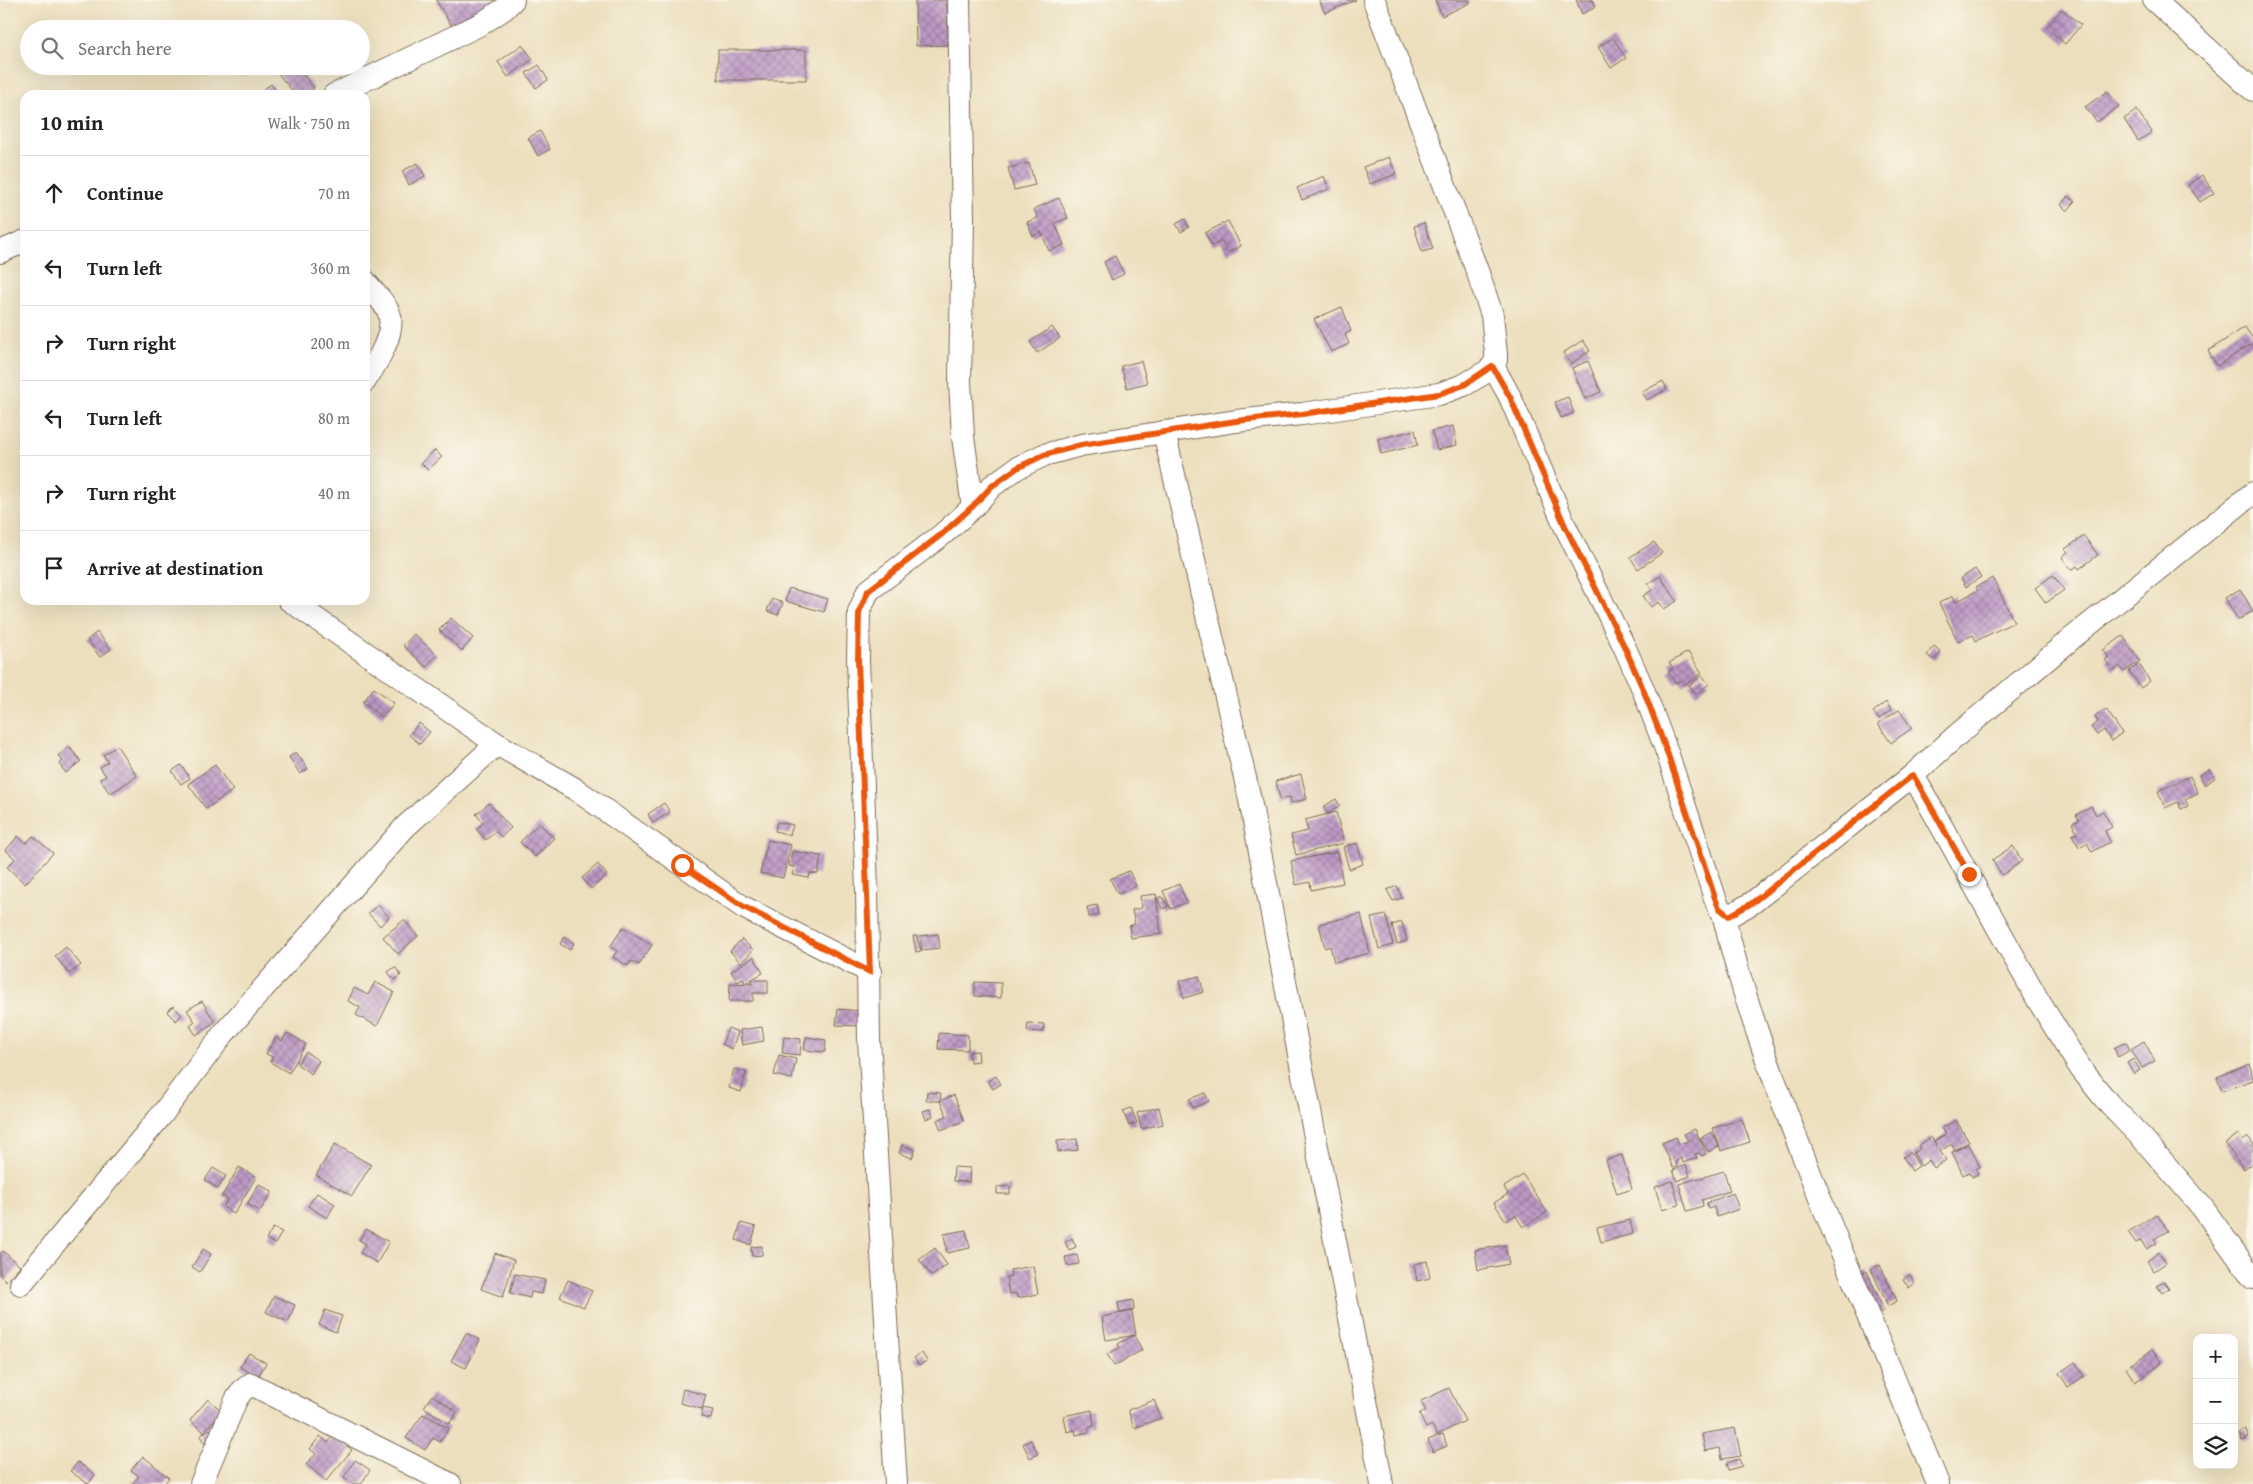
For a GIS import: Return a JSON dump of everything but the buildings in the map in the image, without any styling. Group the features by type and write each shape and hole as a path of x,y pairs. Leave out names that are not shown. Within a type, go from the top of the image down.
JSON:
{"street":[{"path":"344,90 481,24 504,9 513,0"},
{"path":"959,0 963,220 960,381 963,437 973,506"},
{"path":"896,1484 873,1137 869,1039 870,972 858,660 859,612 868,591 942,534 992,486 1017,468 1044,455 1081,445 1164,432 1439,394 1464,385 1492,366 1496,354 1492,315 1478,273 1374,0"},
{"path":"2154,0 2253,90"},
{"path":"0,252 20,243"},
{"path":"370,288 390,316 389,330 381,356 370,373"},
{"path":"1492,366 1510,397 1562,519 1643,689 1667,752 1717,903 1723,913 1734,959 1776,1086 1846,1267 1938,1484"},
{"path":"1164,432 1251,805 1382,1484"},
{"path":"1723,913 1729,916 1734,915 1752,903 1913,775 1956,736 2072,639 2253,493"},
{"path":"296,605 497,744 575,789 744,907 870,972"},
{"path":"21,1284 160,1117 224,1033 405,827 497,744"},
{"path":"1913,775 2064,1044 2109,1104 2143,1138 2202,1207 2253,1278"},
{"path":"201,1484 236,1400 242,1391 251,1384 450,1484"}],"route":[{"path":"682,865 744,907 870,972 858,660 859,612 868,591 942,534 992,486 1017,468 1044,455 1081,445 1236,421 1302,414 1439,394 1464,385 1486,372 1492,366 1510,397 1530,448 1565,526 1643,689 1656,720 1715,898 1723,913 1729,916 1734,915 1752,903 1913,775 1969,874"}]}
